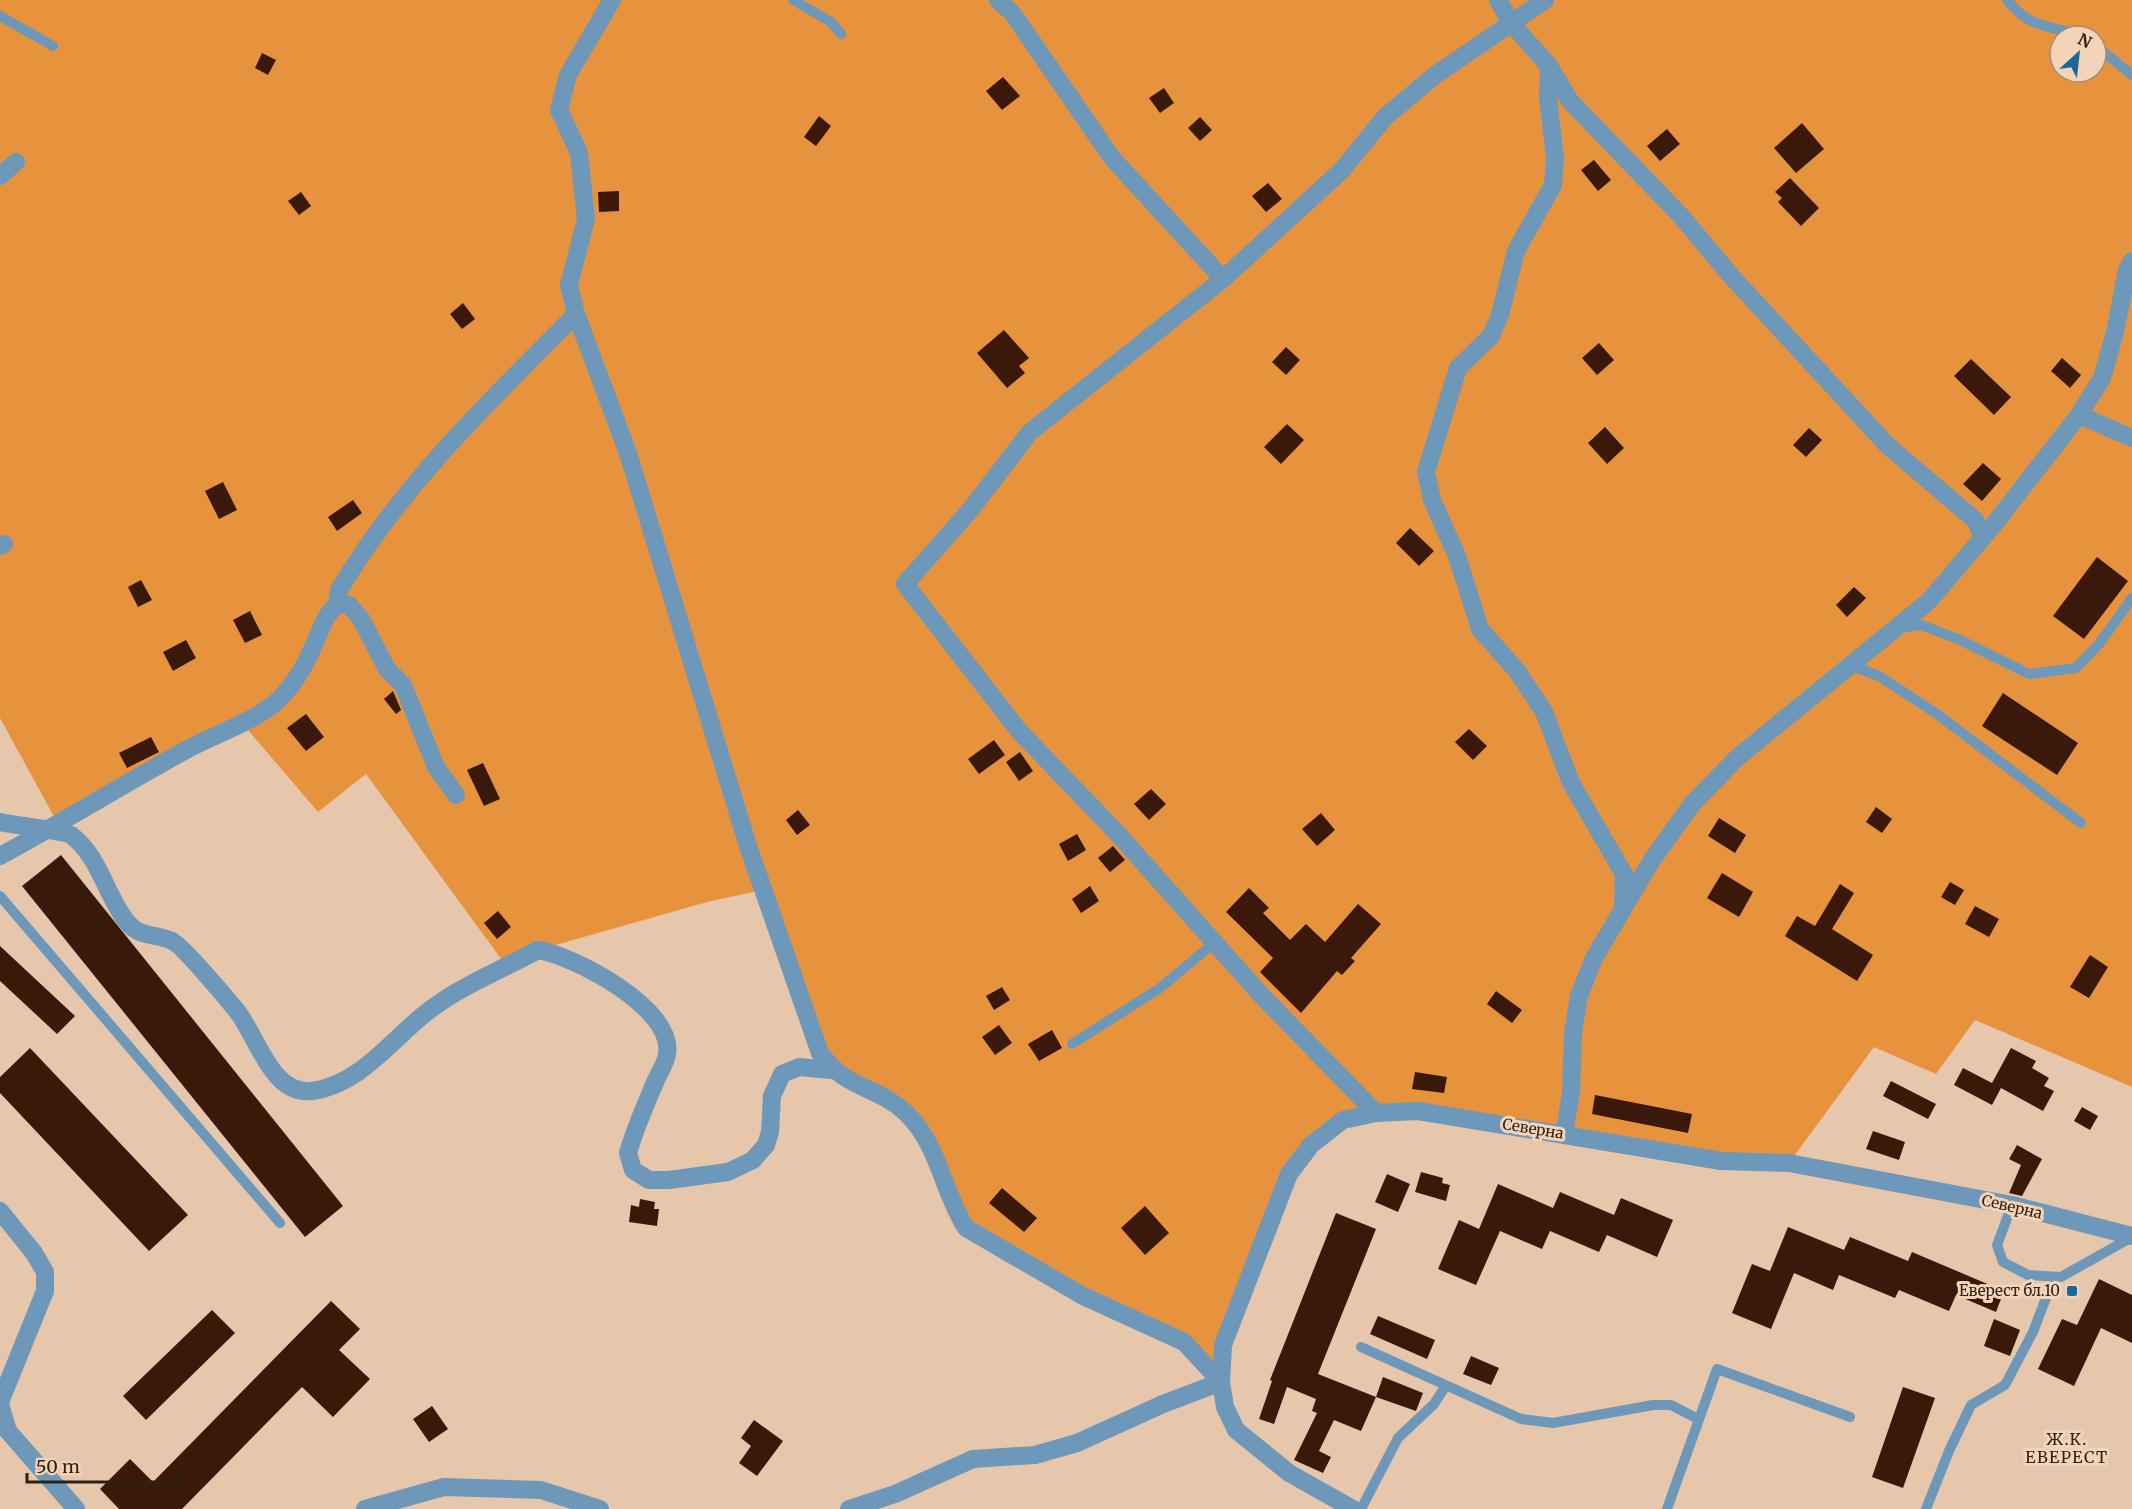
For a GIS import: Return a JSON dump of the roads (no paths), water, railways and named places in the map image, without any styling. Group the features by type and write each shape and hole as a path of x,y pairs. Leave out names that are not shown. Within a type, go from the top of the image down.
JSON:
{"street":[{"path":"612,0 568,75 559,110 579,153 586,219 569,285 576,314 628,453 748,846 820,1053 832,1070 850,1083 877,1092 906,1113 927,1137 953,1204 966,1228 1083,1296 1184,1341 1221,1382 1163,1404 1077,1443 1035,1455 973,1459 895,1494 849,1509"},
{"path":"998,0 1013,14 1112,158 1223,279"},
{"path":"1498,0 1511,23 1549,66 1570,101 1681,216 1762,311 1887,446 1975,520 1983,537"},
{"path":"1376,1113 1262,996 1118,834 1019,731 905,584 971,509 1030,432 1223,279 1342,170 1385,117 1434,75 1545,0"},
{"path":"1549,66 1548,98 1556,158 1553,185 1516,251 1500,315 1491,336 1458,368 1426,472 1431,500 1457,556 1480,629 1517,671 1544,712 1571,783 1624,874 1623,909"},
{"path":"0,176 16,162"},
{"path":"1564,1134 1571,1093 1573,1033 1579,996 1594,958 1652,860 1692,804 1737,757 1852,666 1929,601 1983,537 2079,415 2102,378 2115,332 2127,270 2132,261"},
{"path":"0,856 142,774 204,740 235,727 274,704 293,684 313,649 328,613 337,604 339,590 394,507 463,428 576,314"},
{"path":"2079,415 2132,438"},
{"path":"337,604 349,605 361,619 387,669 403,685 436,767 456,795"},
{"path":"0,822 68,833 87,848 128,923 140,934 173,941 237,1012 279,1082 291,1090 312,1091 332,1086 350,1076 376,1058 431,1009 538,950 554,953 622,989 646,1009 664,1030 668,1053 632,1136 628,1153 633,1170 649,1180 728,1172 753,1160 766,1145 770,1132 772,1096 782,1074 799,1067 832,1070"},
{"name":"Северна","path":"1353,1509 1289,1473 1236,1430 1225,1407 1221,1382 1223,1345 1289,1174 1311,1145 1342,1120 1376,1113 1418,1111 1721,1161 1790,1163 2012,1205 2132,1237"},
{"path":"0,1211 34,1253 45,1272 45,1292 0,1403 8,1431 76,1509"},
{"path":"365,1509 444,1487 542,1490 600,1509"}],"lane":[{"path":"793,0 831,22 841,34"},
{"path":"2007,0 2021,16 2048,28"},
{"path":"0,16 52,46"},
{"path":"2108,56 2132,75"},
{"path":"1896,628 1921,625 1958,639 2030,674 2076,668 2099,644 2132,598"},
{"path":"1852,666 1879,676 1937,714 2080,823"},
{"path":"0,896 280,1223"},
{"path":"1072,1044 1161,988 1214,943"},
{"path":"2012,1205 1997,1245 2003,1262 2028,1275 2061,1276 2132,1237"},
{"path":"1926,1509 1949,1451 1971,1406 2005,1384 2033,1332 2054,1277"},
{"path":"1361,1347 1445,1387 1521,1419 1553,1423 1653,1405 1671,1405 1698,1419"},
{"path":"1667,1509 1717,1369 1850,1417"},
{"path":"1361,1509 1398,1438 1434,1404 1445,1387"}],"place":[{"name":"Еверест бл.10","path":"2072,1291"}],"district":[{"name":"Ж.К. ЕВЕРЕСТ","path":"2067,1448"}]}
